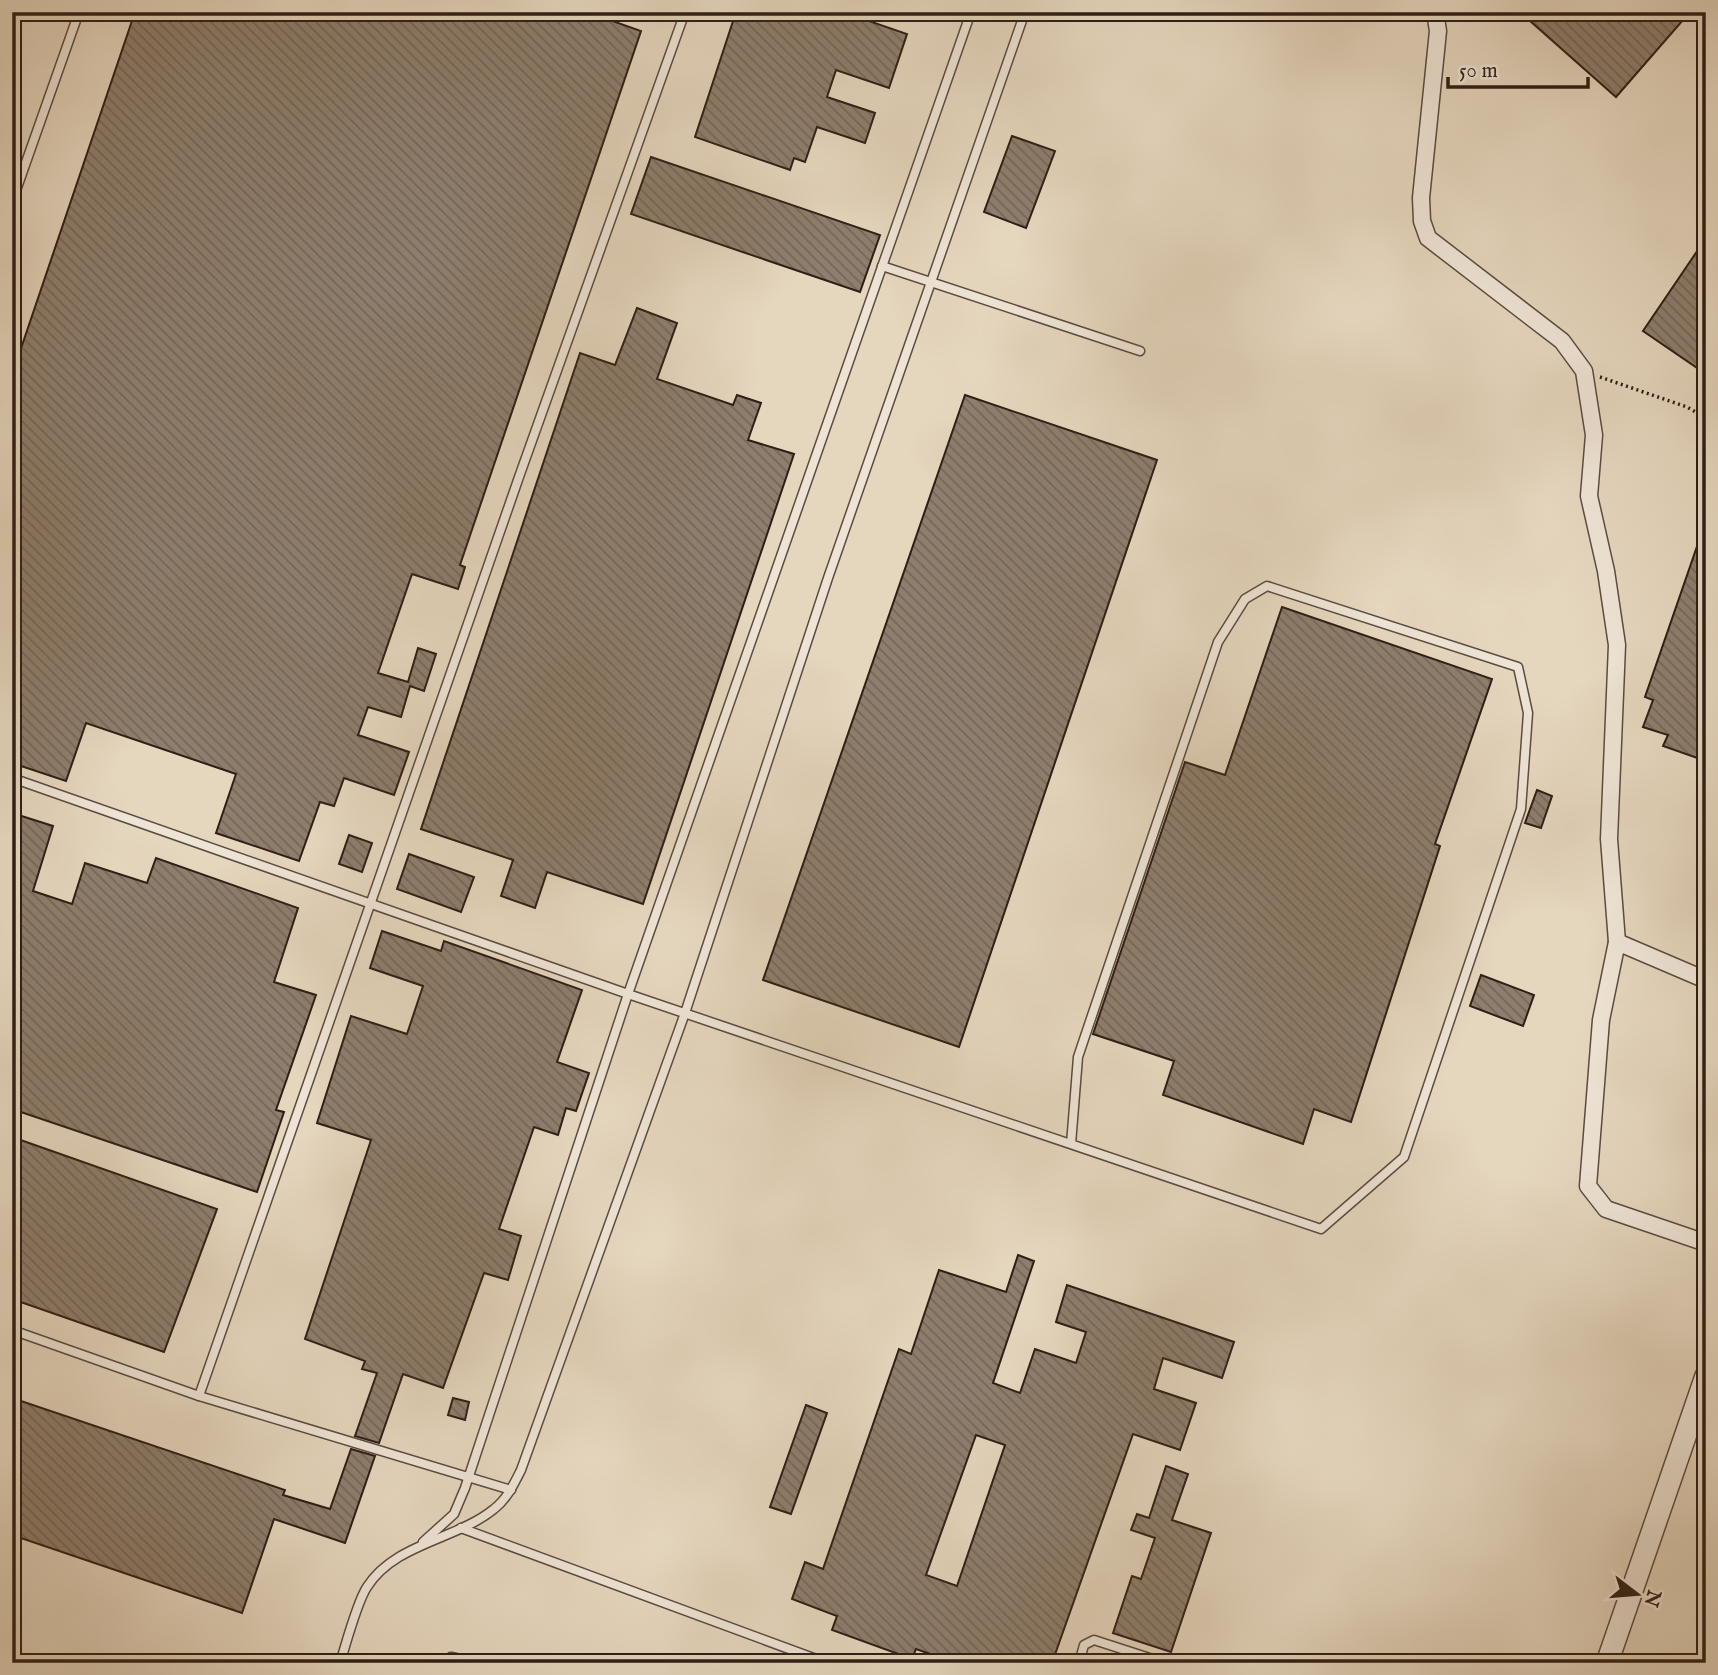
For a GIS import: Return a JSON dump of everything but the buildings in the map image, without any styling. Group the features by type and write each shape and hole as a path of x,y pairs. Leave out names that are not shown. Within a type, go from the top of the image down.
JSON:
{"street":[{"path":"1435,12 1438,31 1421,198 1422,221 1428,238 1562,341 1584,371 1594,435 1590,496 1606,571 1617,645 1609,839 1617,943 1601,1020 1588,1186 1606,1209 1706,1243"},
{"path":"1617,943 1706,980"},
{"path":"1607,1663 1706,1376"}],"lane":[{"path":"12,202 79,12"},
{"path":"199,1396 369,905 685,12"},
{"path":"413,1551 454,1514 469,1476 628,994 971,12"},
{"path":"340,1663 366,1587 393,1560 494,1509 511,1490 521,1469 685,1013 828,578 1025,12"},
{"path":"882,266 1140,351"},
{"path":"12,778 369,905 628,994 1321,1229 1404,1157 1521,809 1528,713 1518,667 1267,586 1245,599 1218,642 1078,1056 1071,1144"},
{"path":"12,1330 199,1396 511,1490"},
{"path":"461,1528 827,1663"},
{"path":"1079,1663 1084,1645 1094,1640 1165,1663"},
{"path":"449,1663 450,1657 479,1663"}],"path":[{"path":"1584,371 1688,407 1706,418"}]}
